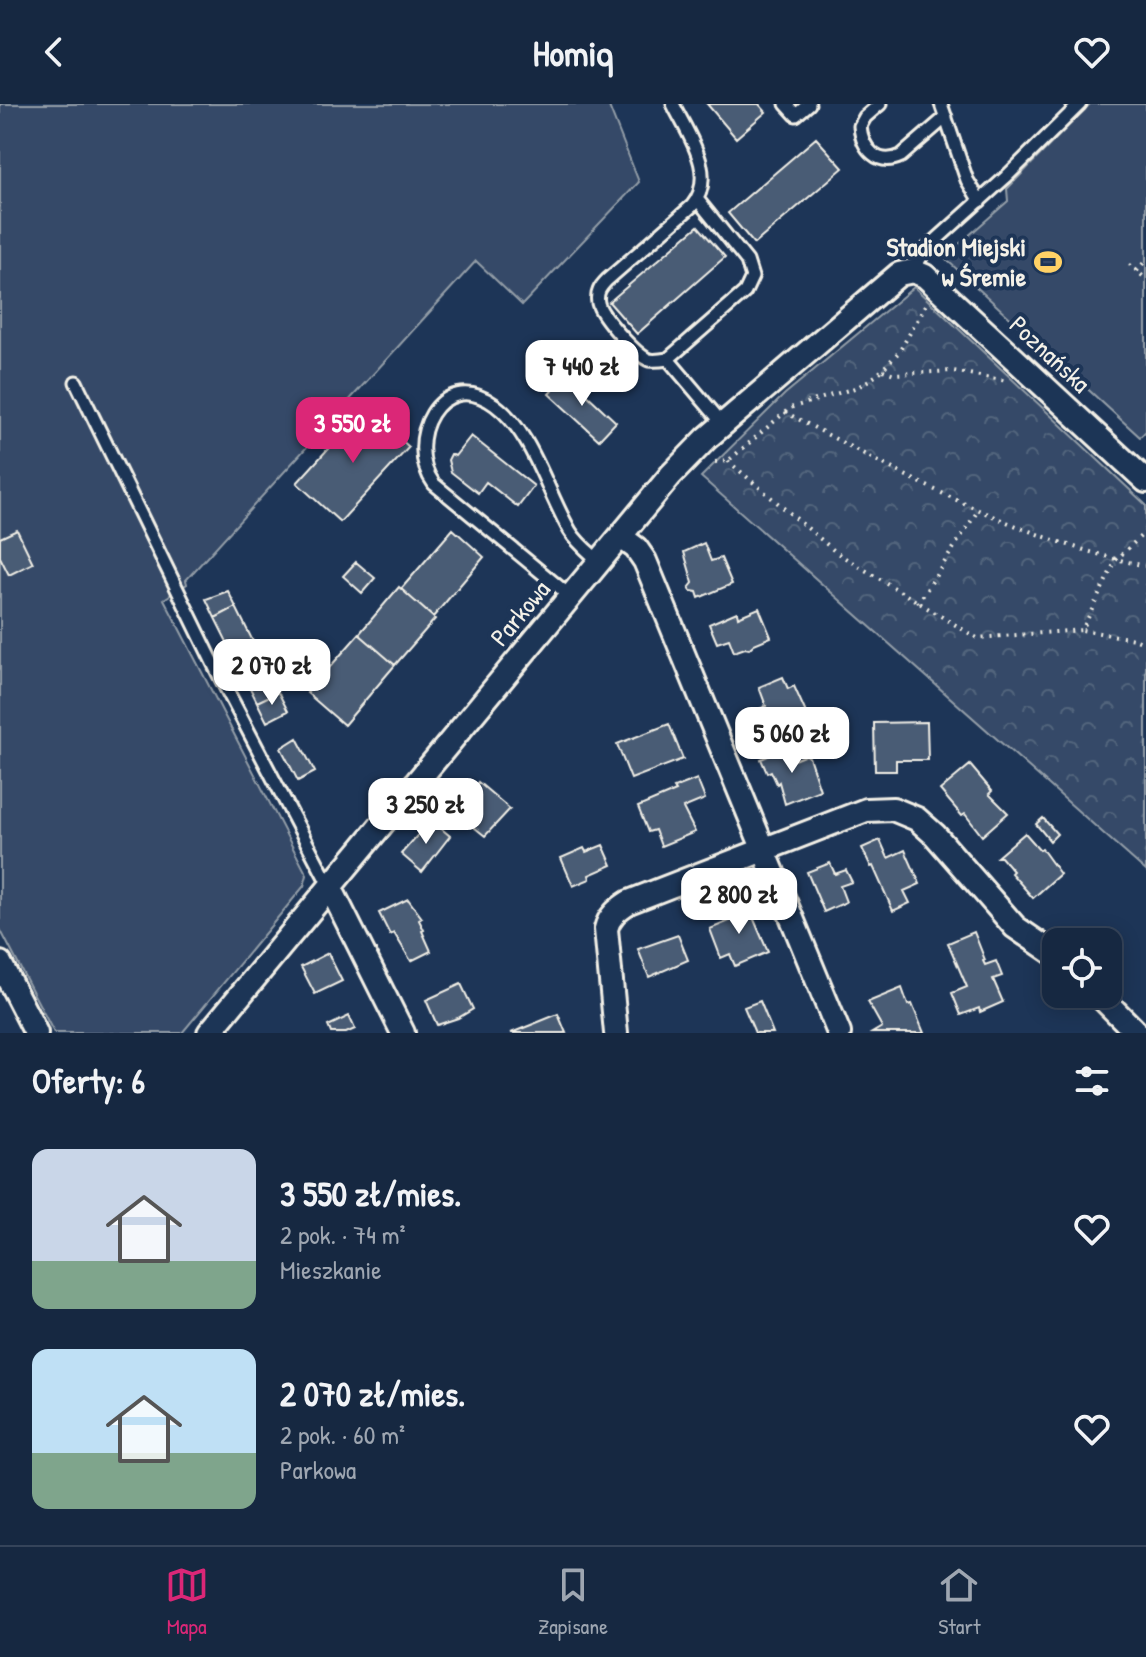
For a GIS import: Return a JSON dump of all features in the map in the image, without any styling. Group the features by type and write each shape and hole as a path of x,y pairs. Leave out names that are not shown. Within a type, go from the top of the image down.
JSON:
{"street":[{"name":"Parkowa","path":"209,1033 671,475 723,424 892,278 913,271"},
{"name":"Poznańska","path":"913,271 930,281 1146,481"},
{"path":"621,537 636,548 645,561 839,1033"},
{"path":"616,1033 605,937 610,918 629,902 866,810 885,808 910,814 935,835 1015,927 1042,945"},
{"path":"330,887 403,1033"},
{"path":"0,963 36,1033"},
{"path":"1112,1008 1137,1033"}],"lane":[{"path":"673,104 701,162 703,186 697,199 598,291 602,311 634,349 649,360 668,359 745,292 752,277 747,261 697,199"},
{"path":"786,104 796,115 809,104"},
{"path":"880,104 860,126 868,150 880,159 901,156 946,117"},
{"path":"941,104 970,188 980,201"},
{"path":"913,271 925,250 1080,104"},
{"path":"668,359 723,424"},
{"path":"76,382 218,673 330,887"},
{"path":"570,596 442,491 427,475 423,456 425,429 433,409 440,402 458,394 471,395 494,405 505,414 534,458 571,532 600,562"}],"path":[{"path":"1137,271 1146,260"},
{"path":"1129,264 1146,279"},
{"path":"704,459 728,461 785,412 802,403 858,387 883,370 899,352 919,313 932,299"},
{"path":"883,370 894,374 953,371 1016,383"},
{"path":"785,412 928,488 1053,540 1146,566"},
{"path":"728,461 837,553 977,638 1082,630 1146,644"},
{"path":"918,603 979,509"},
{"path":"1082,630 1116,560 1146,531"}],"green space":[{"path":"0,104 608,104 639,182 522,305 476,261 186,580 187,584 164,599 307,875 304,886 182,1033 54,1033 0,929"},
{"name":"Stadion Miejski w Śremie","path":"1090,104 1146,104 1146,431 1140,437 937,251 950,252 1008,201 1007,189"},
{"path":"914,287 1146,505 1146,871 701,477 785,394"}],"building":[{"path":"707,104 759,104 766,112 736,138"},
{"path":"816,138 843,168 754,244 728,213"},
{"path":"698,226 725,257 637,334 609,302"},
{"path":"566,375 616,422 599,440 549,394"},
{"path":"366,407 409,447 340,522 297,483"},
{"path":"471,436 534,486 518,507 486,482 478,493 451,472 448,460 451,454 455,456"},
{"path":"453,529 484,557 433,617 401,589"},
{"path":"17,530 33,563 9,575 0,557 0,538"},
{"path":"704,543 711,561 721,558 732,584 699,598 697,592 689,588 693,583 684,552"},
{"path":"356,562 375,578 362,593 343,576"},
{"path":"399,587 435,619 395,665 359,634"},
{"path":"228,591 236,607 215,618 206,599"},
{"path":"236,607 278,692 257,702 215,618"},
{"path":"759,608 771,637 749,649 734,652 729,639 717,643 709,624 737,612 738,617"},
{"path":"359,634 395,665 344,725 307,693"},
{"path":"783,677 788,689 794,686 806,713 756,734 748,714 766,706 759,687"},
{"path":"278,692 288,711 267,722 257,702"},
{"path":"927,722 928,760 896,760 896,771 875,771 874,723"},
{"path":"669,724 683,759 631,779 617,744"},
{"path":"297,738 315,772 298,781 281,748"},
{"path":"789,747 794,760 806,755 809,757 820,790 785,804 779,782 777,784 771,771 767,773 761,759"},
{"path":"970,765 992,791 989,794 1008,813 982,836 940,790"},
{"path":"697,779 705,799 683,808 695,832 661,846 655,830 648,832 638,807"},
{"path":"478,782 510,809 485,836 454,811 463,800 457,795 465,786 471,791"},
{"path":"1043,818 1057,834 1050,841 1036,824"},
{"path":"431,820 450,836 422,872 401,854"},
{"path":"1025,833 1042,849 1060,874 1033,898 1001,857 997,857"},
{"path":"880,840 888,858 905,850 920,884 904,891 910,903 893,911 862,848"},
{"path":"603,845 612,865 573,886 561,858 584,848 586,852"},
{"path":"830,863 835,874 846,870 852,882 840,886 846,902 824,912 807,872"},
{"path":"408,899 422,918 419,920 422,931 431,951 411,961 394,933 390,935 379,913"},
{"path":"746,901 768,952 735,966 730,954 721,958 710,929 732,920 727,909"},
{"path":"974,932 985,965 996,961 1002,976 993,979 1003,1002 980,1012 979,1008 961,1015 952,993 967,987 948,943"},
{"path":"678,935 688,960 649,977 638,949"},
{"path":"328,953 342,981 315,994 301,967"},
{"path":"461,984 473,1009 437,1025 426,1000"},
{"path":"902,988 924,1033 872,1033 882,1027 868,1002"},
{"path":"760,1001 773,1033 755,1033 744,1007"},
{"path":"558,1014 566,1033 511,1033 536,1023"},
{"path":"349,1016 355,1029 346,1033 331,1033 328,1026"}],"place":[{"name":"Stadion Miejski w Śremie","path":"1048,262"}]}
